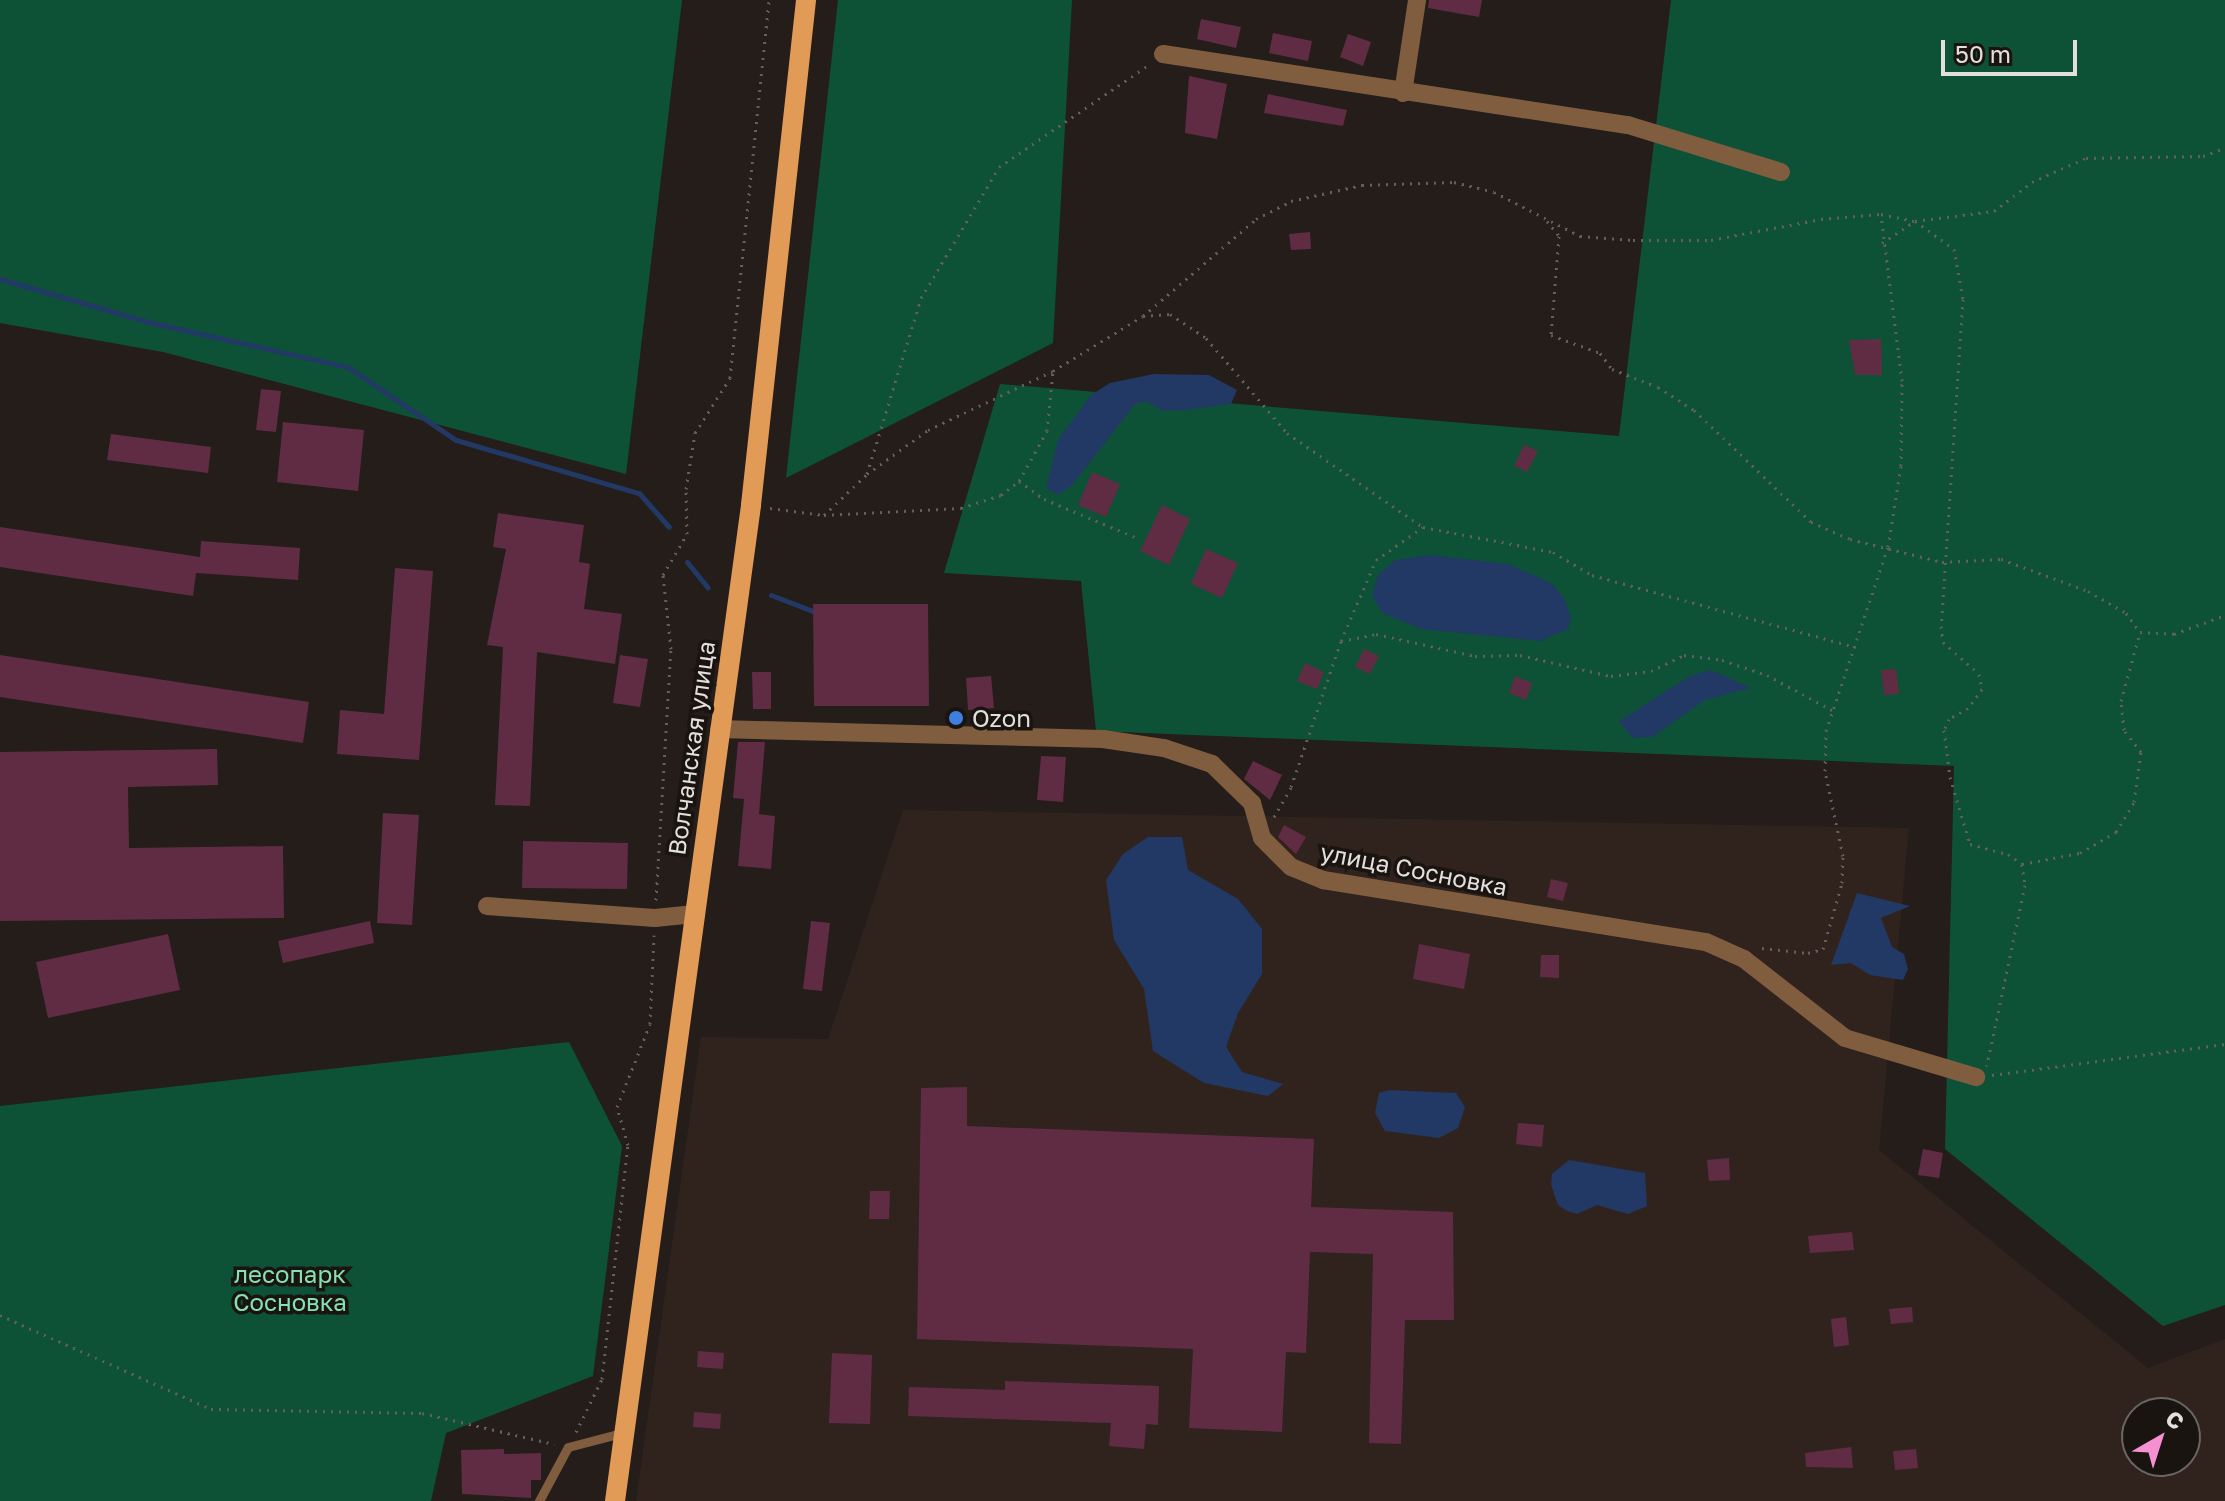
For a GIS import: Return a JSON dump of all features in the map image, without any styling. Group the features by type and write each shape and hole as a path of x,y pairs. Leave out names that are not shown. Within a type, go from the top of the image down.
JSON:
{"main road":[{"name":"Волчанская улица","path":"615,1501 751,505 806,0"}],"street":[{"path":"1403,93 1417,0"},
{"path":"1163,54 1628,125 1781,172"},
{"name":"улица Сосновка","path":"719,729 1103,739 1164,748 1212,764 1252,803 1262,838 1291,867 1323,880 1706,942 1744,959 1845,1038 1976,1077"},
{"path":"487,906 655,918 695,914"}],"lane":[{"path":"539,1501 568,1447 626,1433"}],"path":[{"path":"0,1315 211,1409 422,1413 568,1447 602,1379 628,1145 617,1107 650,1024 671,649 663,575 687,534 686,489 695,433 730,378 769,0"},
{"path":"867,474 921,298 999,167 1163,54"},
{"path":"824,515 867,474 928,430 1053,371 1143,316 1256,219 1291,201 1362,185 1454,182 1494,192 1580,236 1711,240 1821,219 1881,214 1915,221 1994,211 2032,182 2086,158 2203,156 2225,148"},
{"path":"1750,947 1808,953 1823,949 1830,935 1843,856 1825,771 1832,710 1888,547 1901,466 1902,381 1882,243 1881,214"},
{"path":"1544,217 1559,236 1551,335 1600,353 1612,369 1658,387 1694,410 1811,522 1850,539 1942,562 2001,559 2088,591 2126,613 2140,632"},
{"path":"1882,243 1915,221"},
{"path":"1915,221 1954,249 1963,299 1953,482 1942,562 1943,642 1979,674 1982,689 1968,708 1949,719 1944,730 1950,777 1970,844 2008,854 2022,864 2080,853 2116,832 2134,802 2141,752 2124,730 2121,701 2140,632"},
{"path":"1143,316 1170,314 1206,338 1287,433 1423,527 1553,552 1592,575 1855,647"},
{"path":"751,505 824,515 961,508 1001,495 1019,481 1047,431 1053,371"},
{"path":"1019,481 1044,499 1135,537"},
{"path":"1262,838 1291,787 1341,641 1376,560 1423,527"},
{"path":"2140,632 2174,634 2225,615"},
{"path":"1341,641 1376,634 1475,656 1520,655 1611,676 1651,671 1684,655 1709,658 1767,675 1832,710"},
{"path":"1976,1077 1991,1062 2025,885 2022,864"},
{"path":"1976,1077 2225,1044"}],"shaded area":[{"path":"903,810 1909,828 1879,1150 2148,1368 2225,1339 2225,1501 636,1501 701,1037 828,1039"}],"green space":[{"path":"0,0 682,0 626,474 163,352 0,323"},
{"path":"838,0 1072,0 1053,343 786,478"},
{"path":"1671,0 2225,0 2225,1305 2163,1326 1945,1149 1954,766 1096,731 1081,581 944,573 1000,384 1619,436"},
{"name":"лесопарк Сосновка","path":"569,1042 622,1146 593,1376 446,1433 431,1501 0,1501 0,1106"}],"water":[{"path":"1154,374 1209,375 1237,390 1231,404 1163,411 1145,401 1135,404 1073,484 1058,495 1046,488 1058,440 1091,395 1110,383"},
{"path":"1429,555 1508,564 1551,583 1564,598 1571,618 1568,629 1540,641 1421,629 1382,613 1372,595 1378,575 1395,560"},
{"path":"1711,670 1751,688 1705,700 1652,737 1632,738 1619,721 1690,676"},
{"path":"1148,837 1182,837 1188,870 1238,899 1262,929 1262,974 1238,1013 1226,1047 1242,1072 1283,1084 1268,1096 1204,1083 1153,1051 1144,989 1114,940 1106,880 1123,854"},
{"path":"1857,893 1910,906 1881,918 1892,947 1904,954 1908,969 1903,980 1870,975 1851,963 1831,965"},
{"path":"1389,1090 1456,1093 1465,1107 1458,1128 1439,1138 1385,1131 1375,1113 1379,1093"},
{"path":"1569,1160 1645,1173 1647,1206 1628,1214 1597,1205 1577,1214 1567,1211 1558,1205 1551,1185 1552,1174"}],"building":[{"path":"1429,0 1482,0 1479,17 1428,8"},
{"path":"1201,19 1241,27 1236,48 1197,39"},
{"path":"1273,33 1312,41 1308,61 1269,53"},
{"path":"1348,34 1371,42 1363,66 1340,57"},
{"path":"1189,76 1227,84 1217,139 1185,133"},
{"path":"1268,94 1347,110 1343,126 1264,113"},
{"path":"1310,232 1311,249 1291,250 1289,234"},
{"path":"1881,339 1882,375 1855,375 1849,340"},
{"path":"261,389 281,391 276,432 256,430"},
{"path":"283,422 364,430 358,491 277,482"},
{"path":"111,434 211,447 208,473 107,460"},
{"path":"1524,445 1538,451 1527,472 1514,466"},
{"path":"1092,472 1120,484 1106,517 1078,505"},
{"path":"1162,505 1190,519 1169,565 1140,551"},
{"path":"498,513 584,525 579,562 590,564 584,609 622,614 615,664 537,652 530,806 495,805 503,647 487,645 506,549 493,547"},
{"path":"0,527 200,557 201,541 300,548 298,580 196,573 193,596 0,567"},
{"path":"1206,549 1238,563 1222,598 1191,584"},
{"path":"395,568 433,571 419,760 337,754 340,710 384,714"},
{"path":"813,604 928,604 929,706 814,706"},
{"path":"1364,649 1379,656 1370,674 1355,667"},
{"path":"0,655 309,702 303,743 0,697"},
{"path":"620,655 648,659 640,707 613,703"},
{"path":"1305,663 1324,672 1317,689 1297,681"},
{"path":"1896,669 1899,694 1884,695 1881,670"},
{"path":"752,672 771,672 771,709 753,709"},
{"path":"991,676 994,708 968,710 966,678"},
{"path":"1515,676 1532,683 1526,700 1509,693"},
{"path":"738,742 765,742 759,814 775,816 771,869 738,866 744,799 733,798"},
{"path":"217,749 218,785 128,787 129,848 283,846 284,918 0,921 0,752"},
{"path":"1041,756 1066,757 1063,802 1037,800"},
{"path":"1253,761 1282,775 1270,800 1244,779"},
{"path":"383,813 419,815 412,925 377,923"},
{"path":"1284,825 1306,837 1296,854 1278,837"},
{"path":"523,841 628,843 627,889 522,888"},
{"path":"1551,879 1568,883 1563,901 1547,897"},
{"path":"370,921 374,943 283,963 278,941"},
{"path":"811,921 830,923 822,991 803,989"},
{"path":"168,934 180,990 48,1018 36,962"},
{"path":"1419,944 1470,954 1464,989 1413,979"},
{"path":"1541,955 1559,955 1559,978 1540,977"},
{"path":"967,1087 967,1126 1314,1139 1311,1207 1453,1212 1454,1320 1405,1320 1401,1444 1369,1443 1373,1254 1310,1252 1306,1353 1286,1352 1282,1432 1189,1428 1193,1349 917,1339 921,1088"},
{"path":"1518,1123 1544,1125 1542,1147 1516,1144"},
{"path":"1923,1149 1943,1153 1939,1178 1918,1175"},
{"path":"1729,1158 1730,1180 1709,1181 1707,1160"},
{"path":"870,1191 890,1191 889,1219 869,1219"},
{"path":"1852,1232 1854,1250 1810,1253 1808,1236"},
{"path":"1912,1307 1913,1322 1891,1324 1889,1309"},
{"path":"1846,1317 1849,1345 1834,1347 1831,1319"},
{"path":"698,1351 724,1353 723,1369 697,1367"},
{"path":"832,1353 872,1355 870,1424 829,1423"},
{"path":"1005,1381 1159,1386 1158,1425 1146,1424 1144,1449 1109,1446 1111,1423 908,1416 909,1387 1005,1390"},
{"path":"694,1412 721,1414 720,1429 693,1427"},
{"path":"1851,1447 1853,1468 1806,1467 1805,1453"},
{"path":"504,1449 504,1454 541,1453 541,1480 531,1480 531,1498 462,1494 461,1450"},
{"path":"1916,1449 1918,1468 1895,1470 1893,1451"}],"waterway":[{"path":"0,279 148,322 348,367 456,440 639,493 669,527"},
{"path":"687,562 708,588"},
{"path":"771,595 818,613"}],"place":[{"name":"Ozon","path":"956,718"}]}
